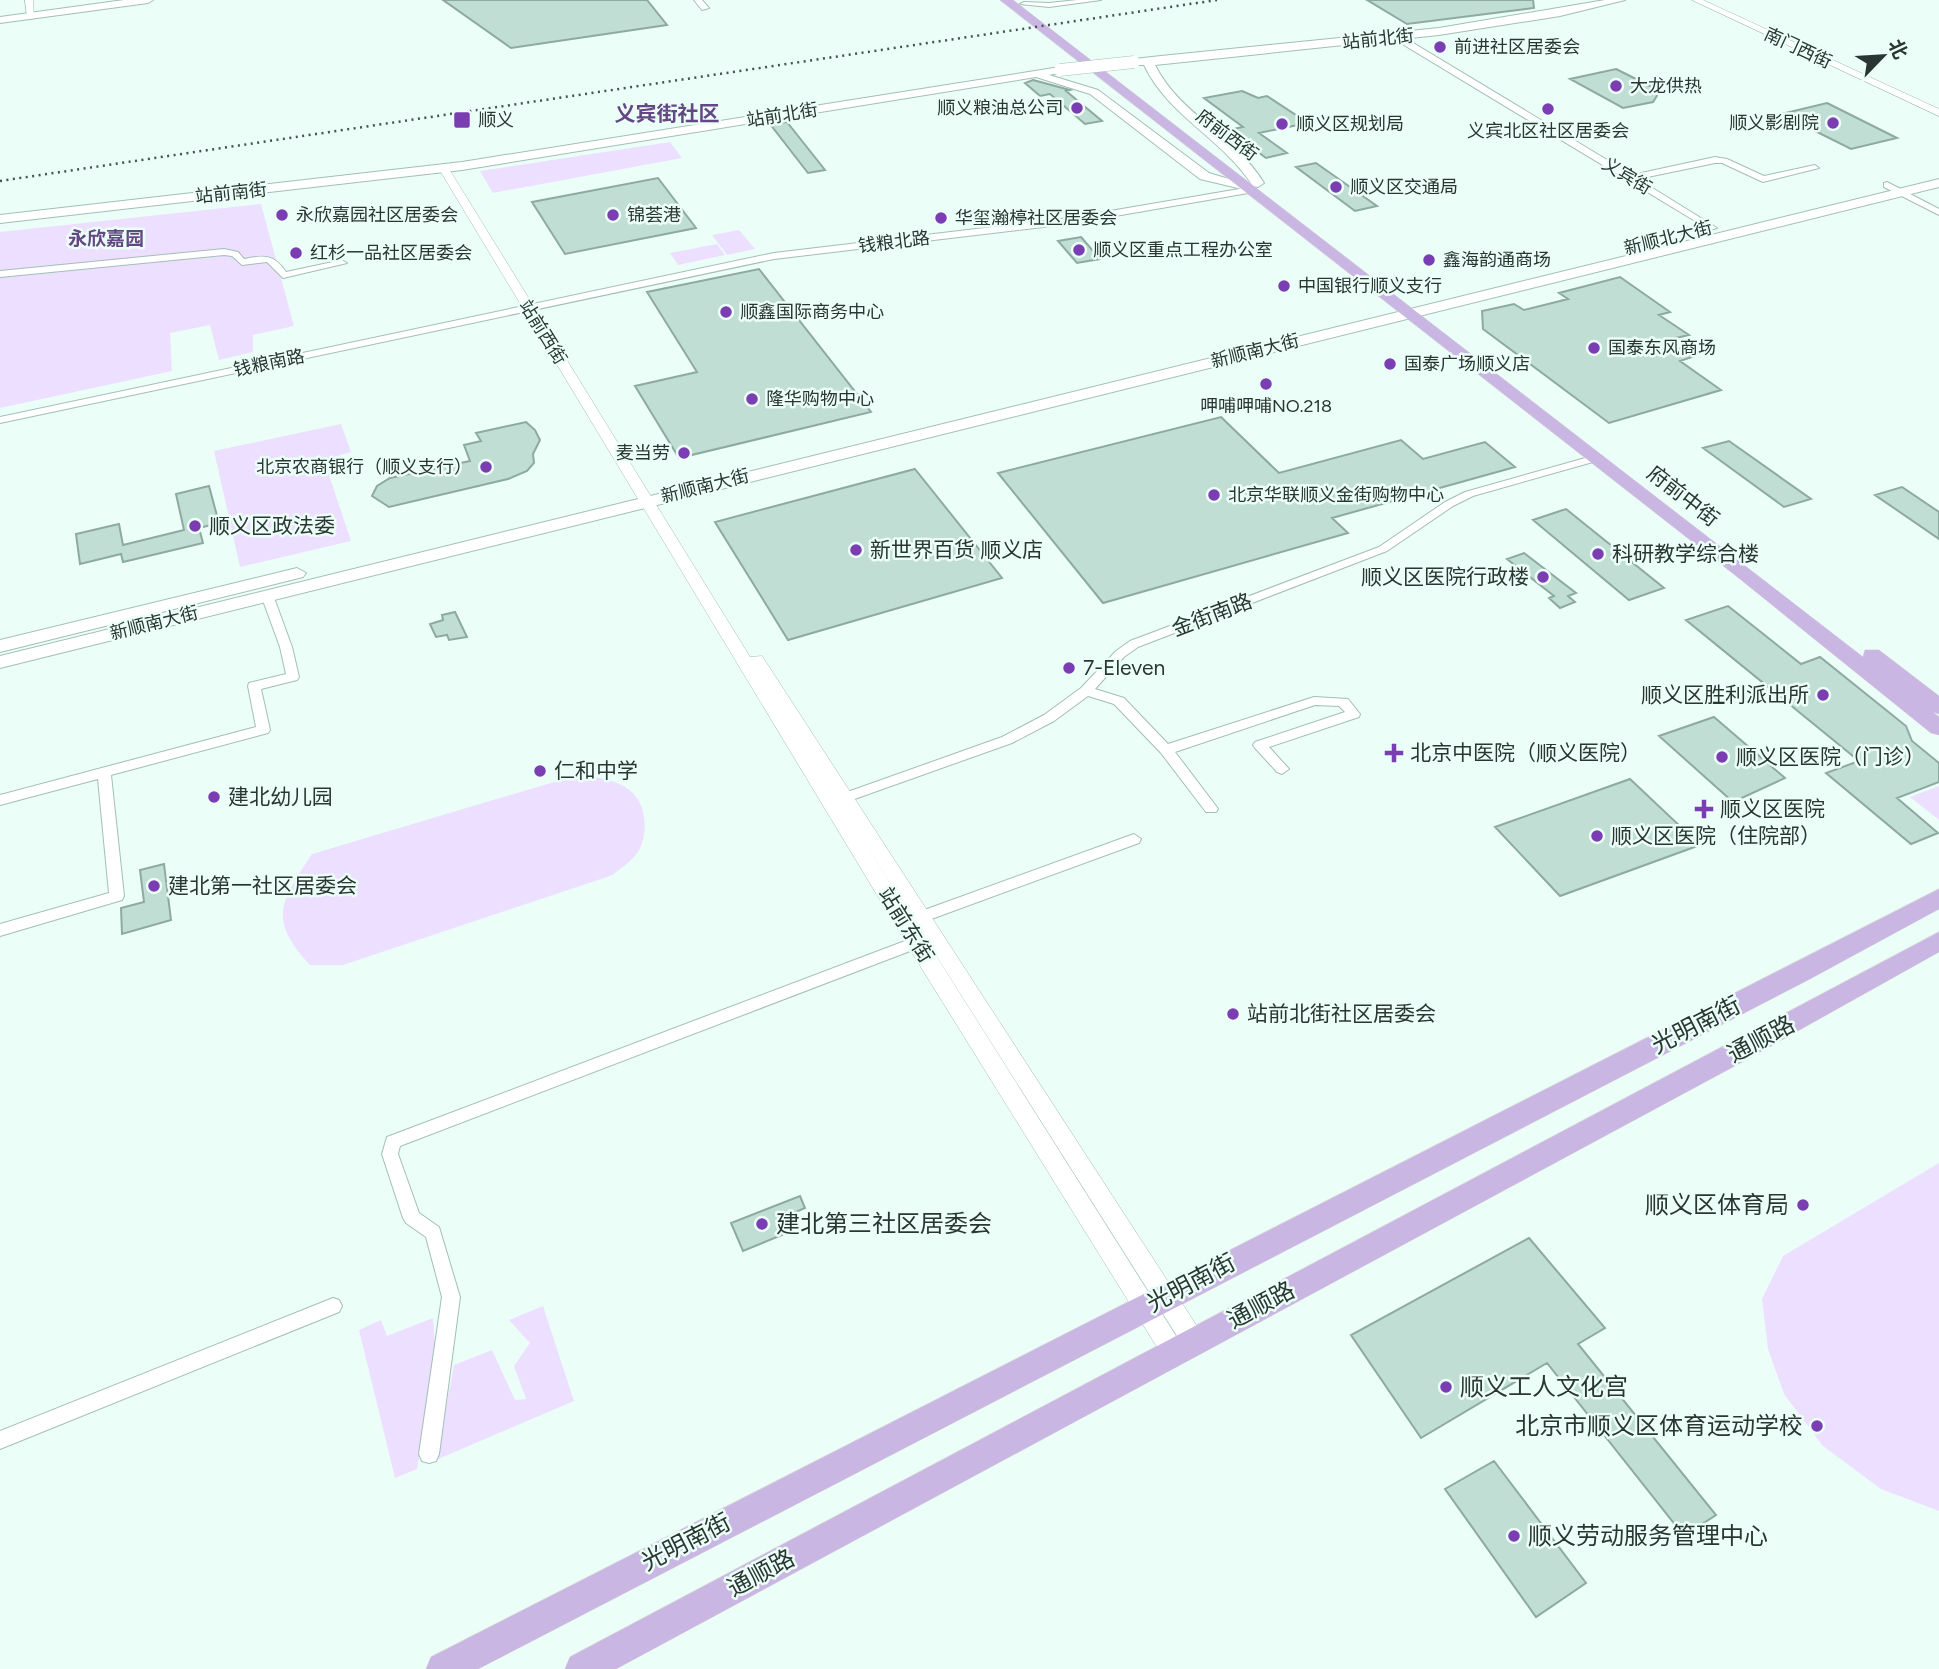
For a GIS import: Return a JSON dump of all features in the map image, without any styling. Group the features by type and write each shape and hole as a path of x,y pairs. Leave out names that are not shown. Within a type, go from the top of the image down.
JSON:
{"main road":[{"path":"0,18 35,8 109,0"},
{"path":"35,8 148,0"},
{"name":"府前西街","path":"1006,0 1412,306"},
{"name":"站前北街","path":"453,167 1060,70 1397,37 1536,19 1620,0"},
{"name":"府前西街","path":"1021,2 1252,186"},
{"path":"1016,77 1049,78 1094,92 1205,176 1252,186 1250,167 1191,117 1154,80 1149,63 1161,59"},
{"name":"站前南街","path":"0,219 453,167"},
{"name":"新顺北大街","path":"1412,306 1939,172"},
{"name":"新顺北大街","path":"1412,306 1939,183"},
{"name":"府前中街","path":"1412,306 1596,458 1939,728"},
{"name":"府前中街","path":"1412,306 1939,707"},
{"name":"新顺南大街","path":"0,646 647,494 1412,306"},
{"name":"新顺南大街","path":"0,662 267,596 647,494"},
{"name":"光明南街","path":"443,1669 1154,1302 1799,974 1939,898"},
{"name":"通顺路","path":"582,1669 1735,1054 1939,940"}],"street":[{"path":"698,0 705,8"},
{"path":"1021,2 1049,5 1097,0"},
{"name":"南门西街","path":"1696,0 1938,111"},
{"name":"南门西街","path":"1707,0 1938,111"},
{"name":"义宾街","path":"1397,37 1713,228"},
{"path":"1631,178 1715,160 1724,161 1763,179 1815,169"},
{"name":"站前西街","path":"453,167 533,307 647,494"},
{"path":"1886,185 1939,212"},
{"name":"钱粮北路","path":"533,307 774,256 1069,221 1252,186"},
{"path":"0,274 223,253 235,254 242,261 270,258 275,260 283,275 342,263"},
{"name":"钱粮南路","path":"0,420 533,307"},
{"name":"金街南路","path":"844,798 1007,740 1049,718 1086,691 1119,654 1134,644 1384,549 1449,503 1469,494 1596,458"},
{"name":"站前东街","path":"647,494 921,917 925,939"},
{"name":"站前东街","path":"647,494 1184,1347"},
{"path":"0,800 263,730 254,686 293,677 286,647 267,596"},
{"path":"1086,691 1119,701 1166,750 1211,809"},
{"path":"1166,750 1314,701 1343,702 1354,714 1260,745 1282,769"},
{"path":"0,930 117,896 104,772"},
{"path":"921,917 1134,839"},
{"path":"429,1454 451,1297 433,1232 412,1218 390,1154 393,1142 925,939"},
{"path":"0,1440 333,1306"}],"shaded area":[{"path":"670,142 682,158 493,193 480,171"},
{"path":"261,204 294,326 253,335 253,352 219,360 210,325 170,333 172,371 0,408 0,232"},
{"path":"739,230 755,249 727,255 712,235"},
{"path":"717,244 725,255 678,265 670,253"},
{"path":"341,424 351,452 324,460 351,541 240,567 214,451"},
{"path":"581,774 608,780 632,792 644,815 644,833 639,850 613,875 343,965 310,965 296,949 288,935 283,910 286,898 312,854"},
{"path":"1939,786 1939,820 1910,797"},
{"path":"1939,1163 1939,1511 1881,1489 1823,1446 1784,1394 1768,1349 1762,1299 1783,1256"},
{"path":"543,1306 574,1401 436,1460 454,1365 492,1350 515,1400 526,1399 514,1366 530,1343 509,1320"},
{"path":"433,1318 436,1361 417,1469 395,1478 359,1330 381,1320 387,1336"}],"building":[{"path":"443,0 647,0 667,25 511,48"},
{"path":"1367,0 1533,0 1534,8 1407,24"},
{"name":"大龙供热","path":"1616,69 1660,91 1653,102 1623,108 1570,79"},
{"name":"顺义粮油总公司","path":"1033,80 1070,90 1066,91 1102,121 1085,124 1050,94 1040,96 1025,83"},
{"name":"顺义区规划局","path":"1242,91 1258,98 1267,96 1308,123 1259,133 1287,153 1266,158 1228,130 1243,127 1204,98"},
{"name":"顺义影剧院","path":"1827,103 1897,138 1851,149 1781,114"},
{"path":"787,122 825,170 808,173 770,124"},
{"name":"顺义区交通局","path":"1316,163 1377,206 1355,211 1296,167"},
{"name":"锦荟港","path":"658,178 696,228 565,254 532,202"},
{"name":"顺义区重点工程办公室","path":"1081,237 1100,259 1077,263 1058,241"},
{"path":"759,269 871,412 679,458 635,386 697,372 647,292"},
{"name":"国泰东风商场","path":"1620,277 1670,312 1659,315 1689,335 1667,340 1692,357 1680,361 1721,390 1609,423 1483,329 1482,311 1514,304 1524,310 1568,299 1559,293"},
{"name":"北京华联顺义金街购物中心","path":"1221,417 1279,473 1401,440 1423,459 1485,442 1515,467 1332,518 1348,533 1103,603 998,473"},
{"name":"北京农商银行（顺义支行）","path":"526,422 535,430 540,440 533,454 534,463 527,471 508,479 389,507 372,496 377,486 390,478 470,461 464,445 481,441 476,433"},
{"path":"1729,441 1811,499 1784,507 1703,448"},
{"name":"新世界百货 顺义店","path":"915,469 1002,578 788,640 715,522"},
{"name":"顺义区政法委","path":"209,486 219,523 199,528 203,543 123,562 121,554 80,564 76,534 119,524 123,545 184,530 176,494"},
{"path":"1902,487 1939,512 1939,539 1875,495"},
{"name":"科研教学综合楼","path":"1566,509 1664,588 1629,600 1533,520"},
{"name":"顺义区医院行政楼","path":"1524,553 1576,593 1568,596 1575,602 1560,608 1549,598 1554,596 1507,559"},
{"name":"顺义区胜利派出所","path":"1728,606 1801,664 1820,657 1906,726 1912,741 1939,763 1939,782 1897,798 1938,833 1911,844 1826,773 1859,761 1686,620"},
{"path":"455,612 467,637 449,640 447,635 436,637 430,624 443,620 442,615"},
{"name":"顺义区医院（门诊）","path":"1714,717 1785,778 1733,802 1659,736"},
{"name":"顺义区医院（住院部）","path":"1630,779 1700,845 1560,896 1495,827"},
{"name":"建北第一社区居委会","path":"164,864 171,920 122,934 121,908 144,902 140,870"},
{"name":"建北第三社区居委会","path":"800,1196 805,1208 789,1215 794,1226 781,1232 782,1235 743,1251 731,1223"},
{"name":"顺义工人文化宫","path":"1529,1238 1605,1328 1578,1344 1716,1515 1684,1536 1547,1363 1421,1438 1351,1335"},
{"name":"顺义劳动服务管理中心","path":"1494,1461 1586,1583 1536,1617 1445,1489"}],"railway":[{"path":"0,181 1217,0"}],"place":[{"name":"前进社区居委会","path":"1440,47"},
{"name":"大龙供热","path":"1616,86"},
{"name":"顺义粮油总公司","path":"1077,108"},
{"name":"义宾北区社区居委会","path":"1548,109"},
{"name":"顺义","path":"462,120"},
{"name":"顺义影剧院","path":"1833,123"},
{"name":"顺义区规划局","path":"1282,124"},
{"name":"顺义区交通局","path":"1336,187"},
{"name":"永欣嘉园社区居委会","path":"282,215"},
{"name":"锦荟港","path":"613,215"},
{"name":"华玺瀚楟社区居委会","path":"941,218"},
{"name":"顺义区重点工程办公室","path":"1079,250"},
{"name":"红杉一品社区居委会","path":"296,253"},
{"name":"鑫海韵通商场","path":"1429,260"},
{"name":"中国银行顺义支行","path":"1284,286"},
{"name":"顺鑫国际商务中心","path":"726,312"},
{"name":"国泰东风商场","path":"1594,348"},
{"name":"国泰广场顺义店","path":"1390,364"},
{"name":"呷哺呷哺NO.218","path":"1266,384"},
{"name":"隆华购物中心","path":"752,399"},
{"name":"麦当劳","path":"684,453"},
{"name":"北京农商银行（顺义支行）","path":"486,467"},
{"name":"北京华联顺义金街购物中心","path":"1214,495"},
{"name":"顺义区政法委","path":"195,526"},
{"name":"新世界百货 顺义店","path":"856,550"},
{"name":"科研教学综合楼","path":"1598,554"},
{"name":"顺义区医院行政楼","path":"1543,577"},
{"name":"7-Eleven","path":"1069,668"},
{"name":"顺义区胜利派出所","path":"1823,695"},
{"name":"北京中医院（顺义医院）","path":"1394,753"},
{"name":"顺义区医院（门诊）","path":"1722,757"},
{"name":"仁和中学","path":"540,771"},
{"name":"建北幼儿园","path":"214,797"},
{"name":"顺义区医院","path":"1704,809"},
{"name":"顺义区医院（住院部）","path":"1597,836"},
{"name":"建北第一社区居委会","path":"154,886"},
{"name":"站前北街社区居委会","path":"1233,1014"},
{"name":"顺义区体育局","path":"1803,1205"},
{"name":"建北第三社区居委会","path":"762,1224"},
{"name":"顺义工人文化宫","path":"1446,1387"},
{"name":"北京市顺义区体育运动学校","path":"1817,1426"},
{"name":"顺义劳动服务管理中心","path":"1514,1536"}],"district":[{"name":"义宾街社区","path":"667,114"},
{"name":"永欣嘉园","path":"106,238"}]}
